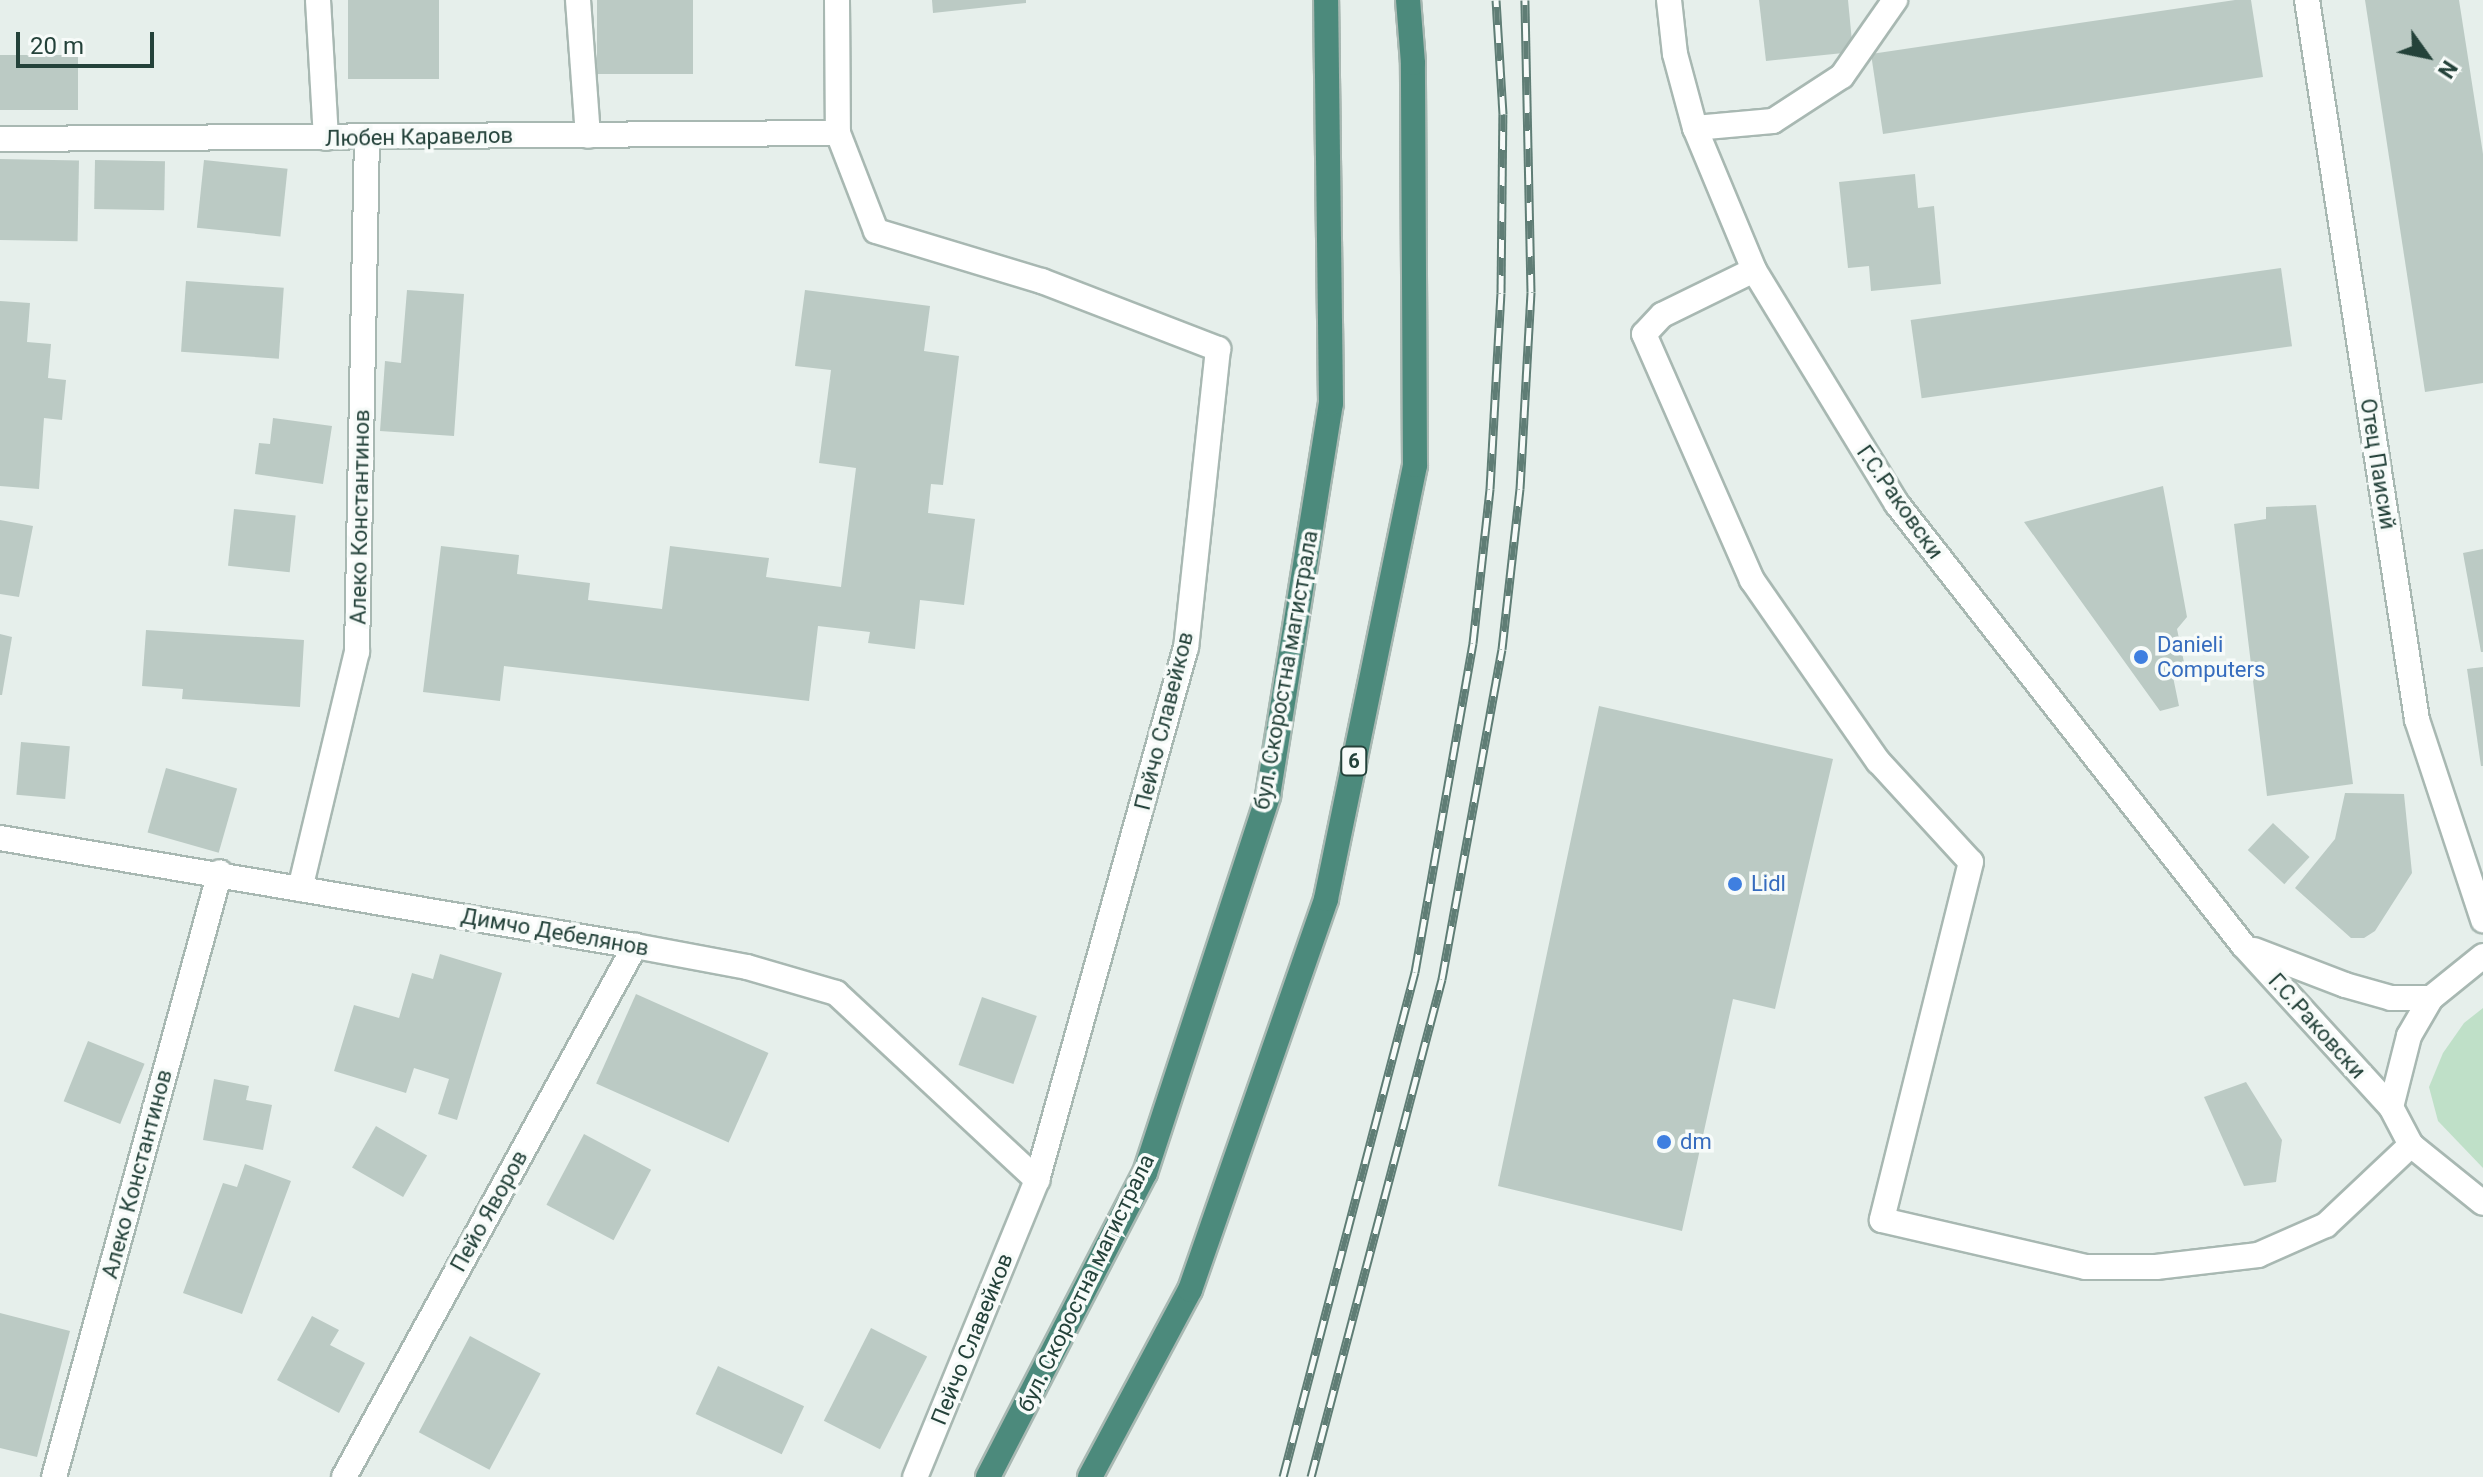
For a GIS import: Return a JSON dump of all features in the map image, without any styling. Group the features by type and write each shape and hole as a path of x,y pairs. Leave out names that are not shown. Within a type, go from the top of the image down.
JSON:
{"highway":[{"name":"бул. Скоростна магистрала","path":"988,1477 1145,1173 1268,796 1331,403 1326,0"},
{"name":"6","path":"1090,1477 1190,1290 1326,899 1415,465 1413,63 1408,0"}],"street":[{"path":"318,0 326,138"},
{"path":"578,0 588,136"},
{"path":"837,0 838,133"},
{"name":"Г.С.Раковски","path":"1669,0 1675,54 1695,128 1754,270 1897,504 2243,945 2391,1107 2411,1145"},
{"path":"1695,128 1773,121 1842,76 1895,0"},
{"name":"Отец Паисий","path":"2307,0 2417,720 2483,920"},
{"name":"Любен Каравелов","path":"0,139 838,133"},
{"name":"Пейчо Славейков","path":"838,133 876,231 1042,281 1218,349 1186,647 1037,1180 915,1477"},
{"name":"Алеко Константинов","path":"300,889 357,652 367,138"},
{"path":"1754,270 1662,315 1644,334 1752,580 1878,761 1971,862 1882,1220 2086,1267 2156,1267 2258,1255 2293,1243 2338,1216 2411,1145 2483,1203"},
{"name":"Димчо Дебелянов","path":"0,838 220,872 300,889 635,946 747,967 836,993 1037,1180"},
{"name":"Алеко Константинов","path":"54,1477 220,872"},
{"name":"Г.С.Раковски","path":"2243,945 2345,985 2391,998 2431,998"},
{"name":"Пейо Яворов","path":"344,1477 635,946"},
{"path":"2391,1107 2409,1036 2431,998 2483,956"}],"green space":[{"path":"2483,1008 2483,1168 2438,1121 2429,1087 2443,1053 2464,1023"}],"building":[{"path":"348,0 439,0 439,79 348,79"},
{"path":"597,0 693,0 693,74 597,74"},
{"path":"932,0 1026,0 1026,3 933,13"},
{"path":"1759,0 1848,0 1853,52 1766,61"},
{"path":"2251,0 2263,77 1883,134 1871,54"},
{"path":"2365,0 2459,0 2483,154 2483,383 2425,392"},
{"path":"0,55 78,55 78,110 0,110"},
{"path":"0,159 79,160 78,241 0,240"},
{"path":"95,160 165,161 164,210 94,209"},
{"path":"204,160 288,169 280,236 197,228"},
{"path":"1915,174 1918,208 1934,206 1941,284 1871,291 1869,266 1848,268 1839,182"},
{"path":"2281,268 2292,346 1922,398 1911,320"},
{"path":"186,281 284,288 279,359 181,352"},
{"path":"407,290 464,294 454,436 380,431 385,361 401,363"},
{"path":"805,290 930,306 924,351 959,356 943,485 931,484 928,513 975,519 964,605 920,600 915,649 868,643 870,632 818,626 809,701 504,666 500,701 423,692 441,546 519,555 517,574 590,583 588,600 662,609 670,546 769,558 766,577 841,587 856,468 819,463 831,370 795,366"},
{"path":"0,301 30,303 27,342 51,344 48,378 66,380 62,420 44,418 39,489 0,486"},
{"path":"273,418 332,426 323,484 255,474 259,443 270,444"},
{"path":"2163,486 2187,617 2177,629 2185,667 2172,672 2179,706 2160,711 2024,522"},
{"path":"2316,505 2353,784 2267,796 2234,524 2266,519 2266,507"},
{"path":"234,509 296,515 290,572 228,566"},
{"path":"0,520 33,526 19,597 0,594"},
{"path":"2483,549 2483,652 2481,652 2463,553"},
{"path":"146,630 304,640 300,707 182,699 183,689 142,686"},
{"path":"0,634 12,637 2,695 0,695"},
{"path":"2483,667 2483,766 2481,766 2467,669"},
{"path":"1599,706 1833,759 1775,1009 1733,999 1682,1231 1498,1186"},
{"path":"21,742 70,746 65,799 16,795"},
{"path":"166,768 237,788 219,853 148,832"},
{"path":"2345,793 2404,794 2412,873 2375,931 2364,938 2351,938 2295,888 2335,839"},
{"path":"2273,823 2310,857 2284,884 2248,850"},
{"path":"440,954 502,973 457,1120 438,1114 449,1079 414,1068 406,1093 334,1071 354,1005 399,1018 412,973 433,979"},
{"path":"636,994 768,1053 729,1143 596,1084"},
{"path":"982,997 1037,1016 1013,1084 959,1065"},
{"path":"88,1041 145,1064 120,1124 64,1101"},
{"path":"214,1079 249,1086 246,1100 272,1105 263,1150 203,1140"},
{"path":"2246,1082 2282,1140 2276,1182 2244,1186 2204,1097"},
{"path":"376,1126 427,1156 403,1197 352,1168"},
{"path":"584,1134 651,1170 614,1240 546,1205"},
{"path":"245,1164 291,1181 242,1314 183,1293 223,1183 237,1187"},
{"path":"0,1313 70,1331 37,1457 0,1448"},
{"path":"312,1316 339,1330 330,1345 365,1363 339,1413 277,1380"},
{"path":"871,1328 927,1357 880,1449 824,1421"},
{"path":"470,1336 541,1374 489,1470 419,1432"},
{"path":"718,1366 804,1406 782,1454 696,1414"}],"railway":[{"path":"1283,1477 1415,972 1473,643 1490,489 1501,293 1503,114 1496,0"},
{"path":"1311,1477 1442,979 1502,649 1520,489 1531,292 1525,0"}],"place":[{"name":"Danieli Computers","path":"2141,657"},
{"name":"Lidl","path":"1735,884"},
{"name":"dm","path":"1664,1142"}]}
